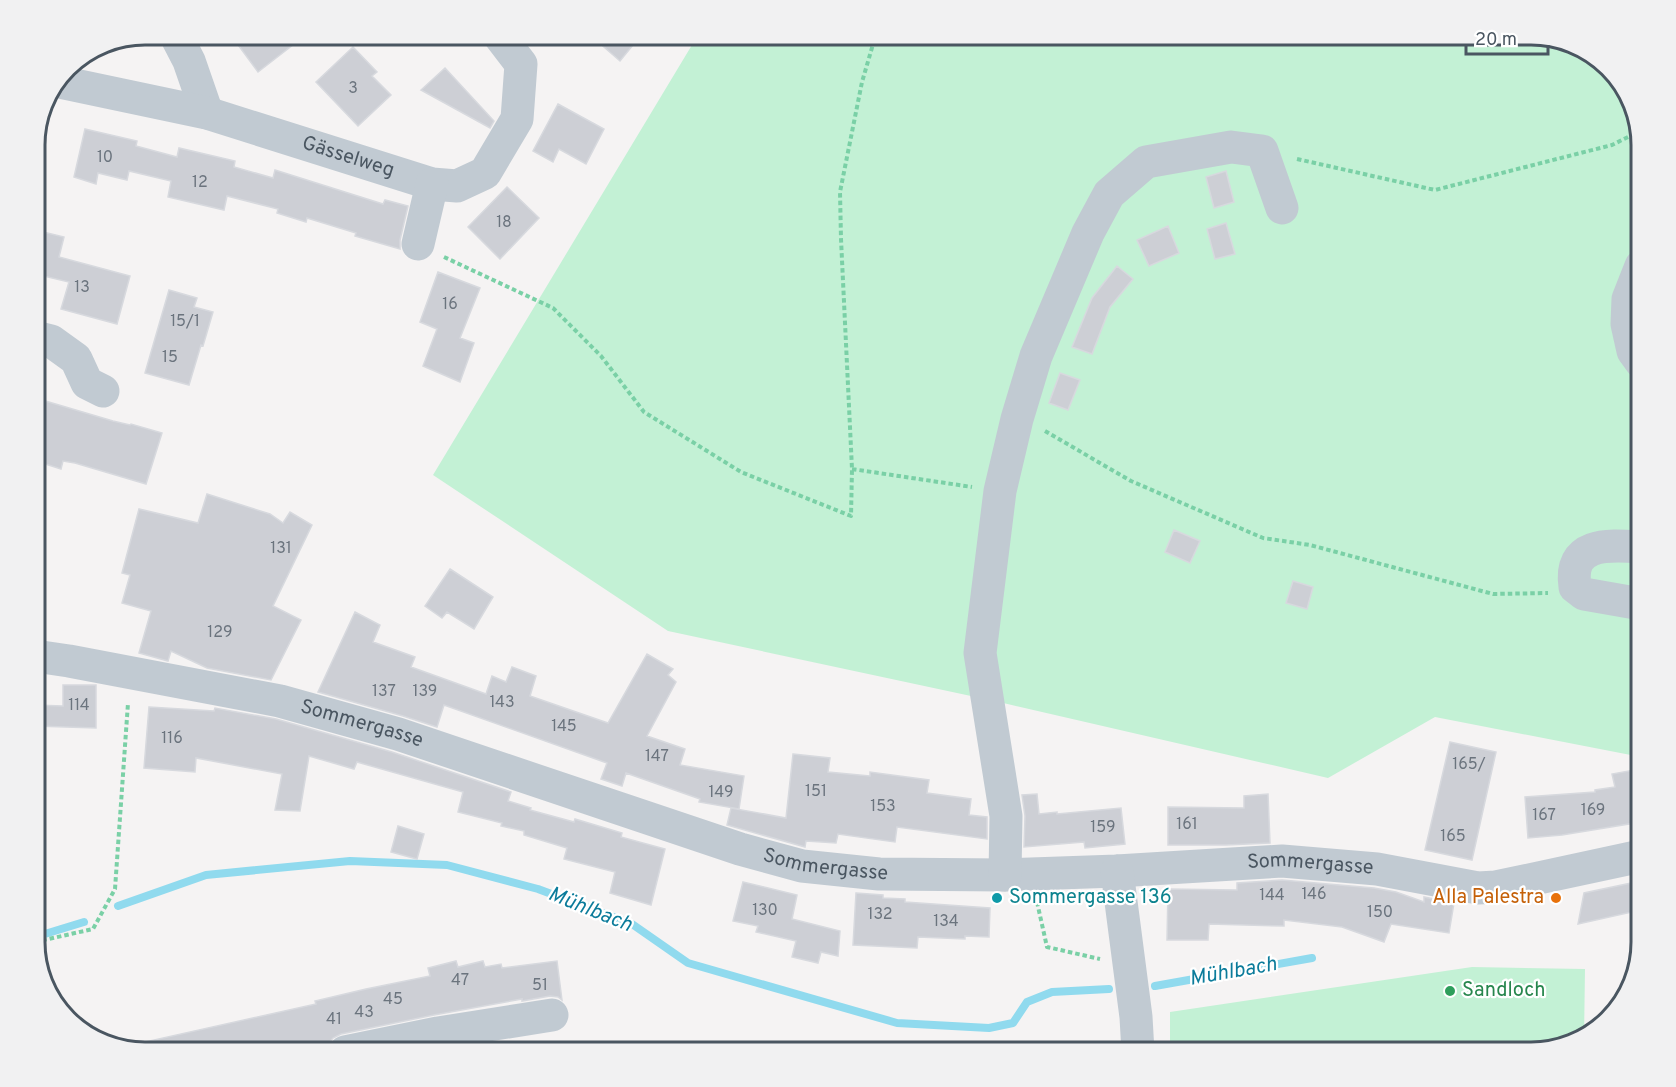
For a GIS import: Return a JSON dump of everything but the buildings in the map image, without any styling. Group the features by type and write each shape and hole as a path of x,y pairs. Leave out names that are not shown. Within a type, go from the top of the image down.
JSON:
{"street":[{"path":"181,45 189,61 207,113"},
{"name":"Gässelweg","path":"67,83 207,113 432,184 457,186 485,173 518,119 522,64 507,45"},
{"path":"1018,874 1006,816 980,653 1000,492 1017,419 1041,346 1088,233 1109,194 1146,162 1231,147 1262,151 1282,208"},
{"path":"418,244 432,184"},
{"path":"1631,291 1628,299 1627,324 1631,342"},
{"path":"45,340 51,341 76,359 87,383 103,391"},
{"path":"1631,546 1606,545 1588,552 1577,561 1573,574 1575,587 1584,594 1631,602"},
{"name":"Sommergasse","path":"45,658 280,701 398,734 740,849 802,866 879,874 1018,874 1118,871 1282,861 1377,869 1478,888 1496,887 1631,858"},
{"path":"1118,871 1137,1042"},
{"path":"445,1042 552,1015"}],"path":[{"path":"418,244 553,308 601,356 644,412 741,472 851,516 852,469 840,192 862,82 873,45"},
{"path":"1262,151 1435,190 1612,146 1630,136"},
{"path":"1017,419 1051,434 1131,481 1263,538 1310,545 1493,594 1546,593 1575,587"},
{"path":"852,469 1000,492"},
{"path":"45,940 93,929 115,889 130,672"},
{"path":"1018,874 1047,947 1130,967"}],"green space":[{"path":"692,45 1544,46 1575,55 1597,70 1614,89 1628,119 1631,145 1631,755 1435,717 1328,778 999,702 668,631 433,475"},
{"name":"Sandloch","path":"1472,967 1585,969 1584,1027 1557,1039 1544,1041 1170,1042 1170,1012"}],"waterway":[{"name":"Mühlbach","path":"118,906 206,875 350,861 447,865 538,889 632,924 688,963 897,1023 989,1028 1013,1023 1027,1002 1052,992 1109,989"},
{"name":"Mühlbach","path":"45,934 84,922"},
{"name":"Mühlbach","path":"1155,986 1312,958"}],"place":[{"name":"Sommergasse 136","path":"997,898"},
{"name":"Alla Palestra","path":"1556,898"},
{"name":"Sandloch","path":"1450,991"}]}
